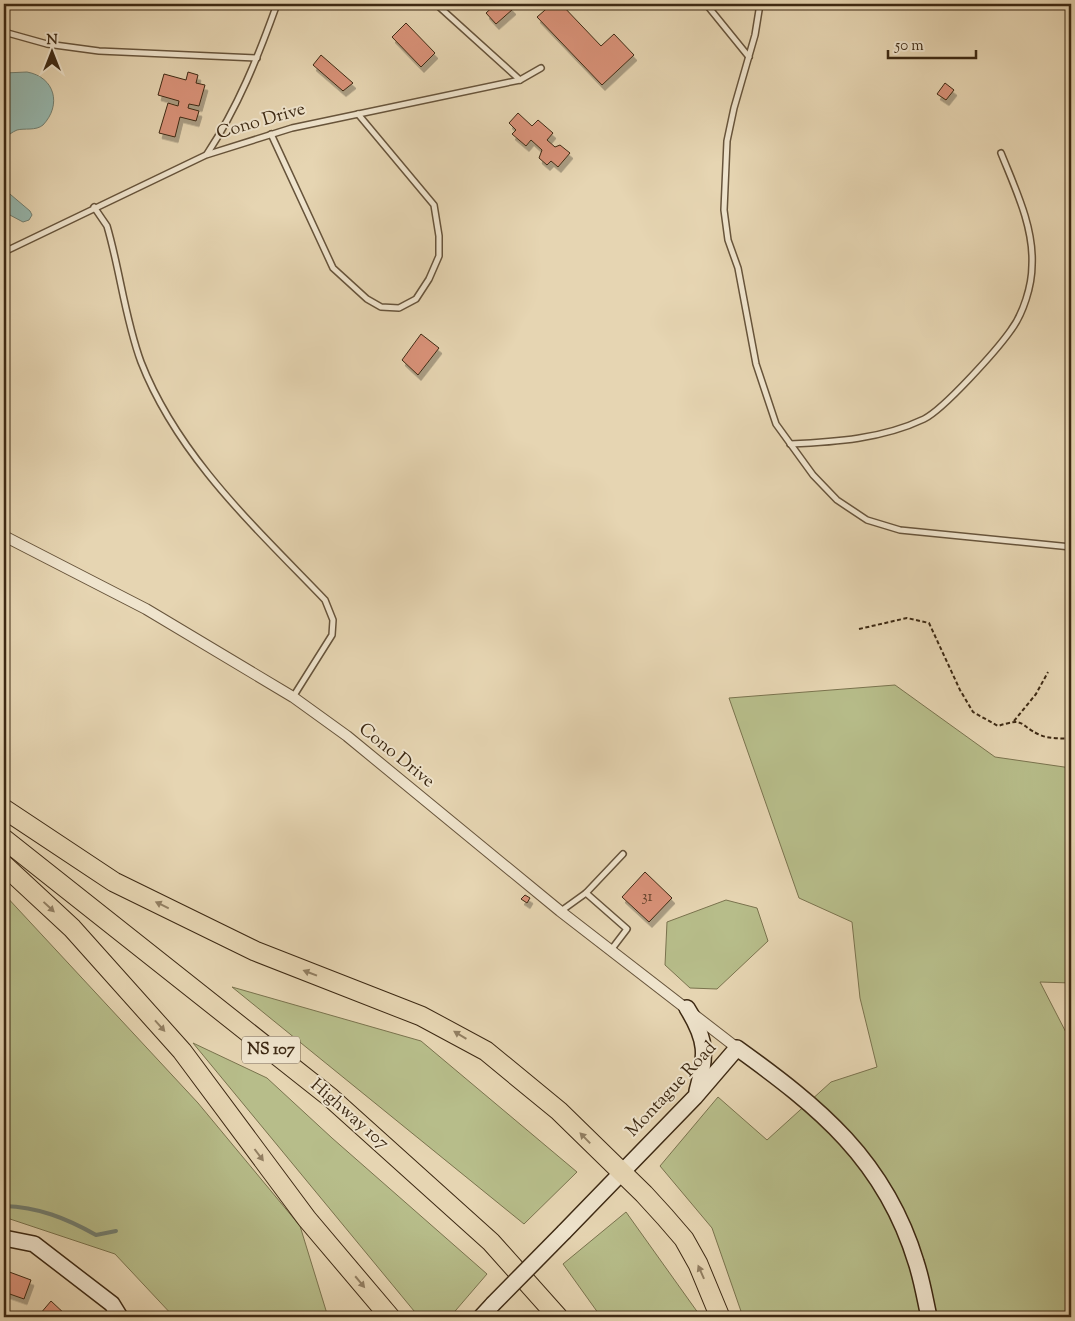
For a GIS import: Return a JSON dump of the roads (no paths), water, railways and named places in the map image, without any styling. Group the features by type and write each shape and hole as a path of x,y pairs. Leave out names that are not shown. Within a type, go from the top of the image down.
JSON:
{"highway":[{"path":"4,809 114,882 255,951 421,1016 454,1032 486,1051 558,1111 644,1194 684,1239 698,1264 720,1317"},
{"name":"Highway 107","path":"4,839 331,1098 491,1242 558,1317"},
{"path":"4,864 72,928 182,1051 307,1219 390,1317"}],"street":[{"name":"Cono Drive","path":"4,536 146,609 293,697 347,736 560,911 736,1048"},
{"path":"687,1008 698,1026 705,1050 704,1065 695,1097"},
{"name":"Montague Road","path":"481,1317 695,1097 736,1048 818,1110 839,1130 871,1170 903,1226 916,1262 929,1317"},
{"path":"4,1238 34,1244 112,1304 120,1317"}],"lane":[{"path":"206,155 227,123 258,58 277,4"},
{"path":"436,4 520,80"},
{"path":"706,4 749,57"},
{"path":"760,4 749,57 734,108 727,141 724,184 725,225 738,268 756,364 776,424 813,475 837,500 867,520 900,530 1071,547"},
{"path":"4,32 47,44 99,51 258,58"},
{"name":"Cono Drive","path":"4,252 94,207 206,155 270,134 520,80 541,68"},
{"path":"270,134 334,268 367,299 380,307 399,308 416,299 436,264 439,256 440,236 437,216 434,206 358,114"},
{"path":"790,444 844,442 902,428 926,418 963,384 1012,330 1022,308 1032,267 1031,245 1021,202 1001,153"},
{"path":"94,207 107,226 141,360 158,401 212,481 325,600 333,620 332,635 293,697"},
{"path":"560,911 586,893 623,854"},
{"path":"586,893 627,929 611,950"}],"water":[{"path":"27,72 37,75 49,86 53,93 52,109 49,117 40,127 17,130 4,139 4,73"},
{"path":"4,189 30,211 32,215 29,220 23,222 8,214 4,214"}],"waterway":[{"path":"4,1206 51,1214 74,1223 96,1235 116,1231"}]}
